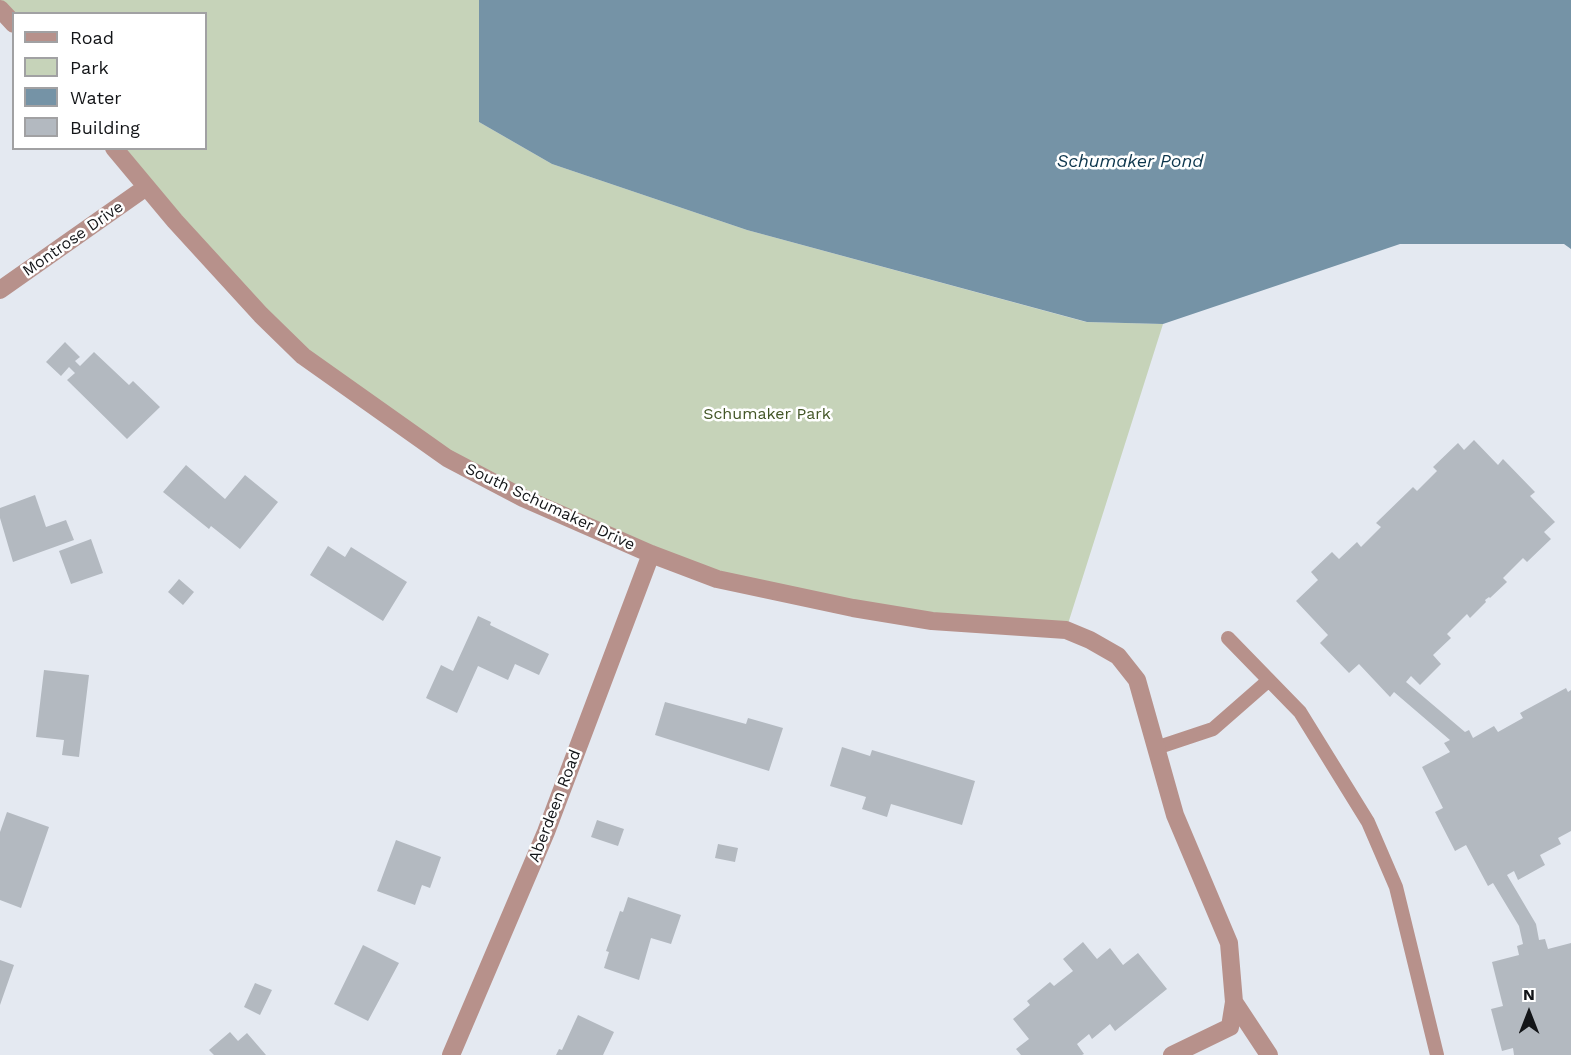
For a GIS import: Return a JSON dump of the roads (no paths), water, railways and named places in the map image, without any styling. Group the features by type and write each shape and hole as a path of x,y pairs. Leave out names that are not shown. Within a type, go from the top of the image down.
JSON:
{"street":[{"path":"0,9 12,22"},
{"name":"South Schumaker Drive","path":"116,150 145,188 261,315 303,356 447,458 523,498 651,554 717,579 853,608 932,621 1066,630 1118,656 1137,680 1175,815 1229,943 1234,1002"},
{"name":"Montrose Drive","path":"0,290 145,188"},
{"name":"Aberdeen Road","path":"451,1055 546,832 651,554"},
{"path":"1172,1055 1230,1027 1234,1002"},
{"path":"1234,1002 1269,1055"}],"lane":[{"path":"1228,638 1300,712 1368,822 1396,887 1437,1055"},
{"path":"1156,748 1213,729 1269,680"}],"water":[{"name":"Schumaker Pond","path":"479,0 1571,0 1571,249 1564,244 1400,244 1163,324 1087,322 747,230 552,164 479,122"}],"park label":[{"name":"Schumaker Park","path":"767,414"}]}
